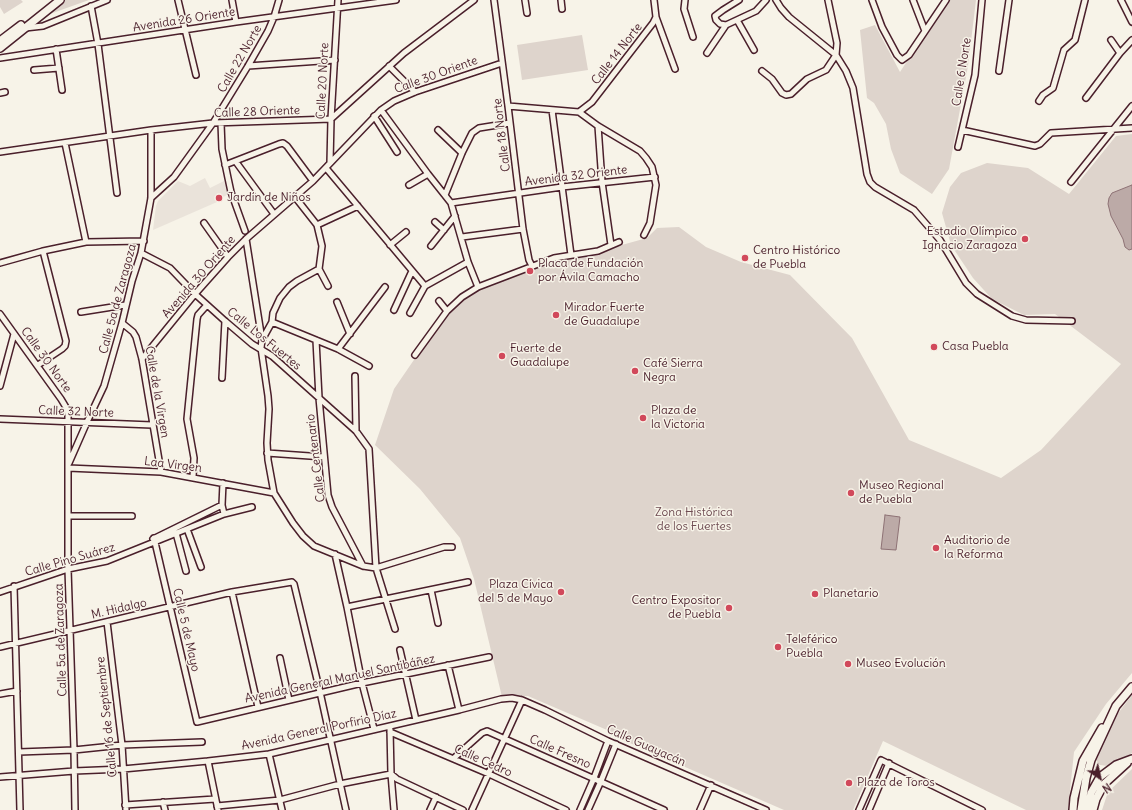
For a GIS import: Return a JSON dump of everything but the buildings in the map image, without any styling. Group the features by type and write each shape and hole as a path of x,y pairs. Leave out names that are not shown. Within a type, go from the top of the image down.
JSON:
{"main road":[{"path":"0,41 53,0"},
{"path":"0,48 60,0"},
{"path":"1081,810 1091,760 1116,706 1132,687"},
{"path":"1073,810 1074,798 1083,761 1104,724 1109,719"},
{"path":"1087,810 1091,793 1100,777 1116,765 1132,759"},
{"path":"1093,810 1096,799 1104,784 1132,759"}],"street":[{"path":"24,28 43,26 107,0"},
{"path":"178,0 196,75"},
{"name":"Calle 22 Norte","path":"232,0 236,22"},
{"name":"Calle 22 Norte","path":"151,198 174,178 213,123 248,66 274,17 279,0"},
{"name":"Calle 20 Norte","path":"330,163 338,0"},
{"name":"Avenida 26 Oriente","path":"0,58 186,31 236,22 396,0"},
{"path":"331,119 389,66 474,0"},
{"name":"Calle 18 Norte","path":"494,0 523,229 529,260 532,266"},
{"path":"525,0 527,13"},
{"path":"561,0 562,9"},
{"name":"Calle 14 Norte","path":"579,112 592,102 653,23 656,17 654,0"},
{"path":"685,0 684,9 693,37"},
{"path":"726,25 720,24 716,20 715,16 739,0"},
{"path":"707,53 726,25 756,11 766,0"},
{"path":"776,0 780,8 789,17 836,55 846,71 853,88 867,174 874,187 914,210 940,240 966,283 977,294 1012,316 1026,320 1072,321"},
{"path":"762,71 772,80 782,93 786,95 791,94 806,79 826,70 836,55 837,43 828,0"},
{"path":"872,0 882,27 896,55 902,60 909,55 946,0"},
{"path":"913,0 925,31"},
{"name":"Calle 6 Norte","path":"958,147 975,75 982,0"},
{"path":"999,71 1009,0"},
{"path":"1039,101 1043,95 1053,88 1064,50 1075,40 1085,0"},
{"path":"1121,0 1132,22"},
{"path":"91,6 98,44 117,193"},
{"path":"656,17 675,69"},
{"path":"737,20 754,50"},
{"path":"1111,40 1120,53"},
{"path":"1086,98 1120,53 1132,40"},
{"path":"56,49 62,90"},
{"path":"248,66 335,60"},
{"name":"Calle 30 Oriente","path":"313,181 374,116 394,101 415,92 502,63"},
{"path":"389,66 415,92"},
{"path":"34,70 59,68"},
{"path":"508,106 579,112 598,126 640,151 652,167 656,185 650,223 644,235"},
{"path":"1071,182 1132,106"},
{"path":"381,110 451,203 468,262 478,287"},
{"path":"552,110 570,255"},
{"path":"374,116 397,152"},
{"name":"Calle 28 Oriente","path":"0,152 150,130 213,123 331,119"},
{"path":"221,123 222,149 231,192 245,231"},
{"path":"445,195 462,153 475,130 510,123"},
{"path":"598,126 602,182 611,245"},
{"path":"962,130 1035,146 1040,144 1051,133 1132,128"},
{"name":"Calle 5a de Zaragoza","path":"75,810 68,569 68,467 104,386 122,323 125,305 144,241 151,198 150,130"},
{"path":"438,130 462,153"},
{"path":"65,142 86,242"},
{"path":"226,165 283,143 287,146 313,181"},
{"path":"236,162 274,214"},
{"path":"326,168 424,286"},
{"path":"409,185 428,174"},
{"name":"Avenida 32 Oriente","path":"451,203 562,187 655,177"},
{"name":"Avenida 30 Oriente","path":"142,359 195,294 228,257 246,239 313,181"},
{"path":"295,197 317,225 322,246 319,269 328,286"},
{"path":"317,225 358,206"},
{"path":"431,246 455,216"},
{"path":"435,222 444,230"},
{"path":"204,223 228,257"},
{"path":"462,237 523,229"},
{"path":"390,244 406,232"},
{"path":"246,239 262,340 269,409 267,453 274,492 303,536 314,546 363,566 376,568 444,547 452,547"},
{"path":"0,263 43,251 86,242 144,241"},
{"path":"415,355 447,311 462,297 478,287 554,258 598,251 619,242"},
{"path":"38,365 62,349 65,346 66,341 43,251"},
{"name":"Calle Los Fuertes","path":"141,253 170,268 195,294 225,321 252,344 262,348 279,362 356,431 369,449 376,568"},
{"path":"410,313 424,286 468,262"},
{"path":"262,340 272,322 273,313 280,298 289,287 319,269"},
{"path":"394,310 412,271"},
{"path":"338,349 385,287"},
{"path":"439,301 447,311"},
{"path":"337,302 350,334"},
{"path":"82,312 125,305"},
{"path":"193,477 194,458 187,419 197,319 198,315 207,305"},
{"name":"Calle 30 Norte","path":"0,314 38,365 67,409 68,467"},
{"path":"222,378 225,321"},
{"path":"272,322 338,349 369,366"},
{"name":"Calle de la Virgen","path":"122,323 133,332 136,337 142,359 161,472"},
{"path":"0,386 14,334"},
{"name":"Calle Centenario","path":"316,340 319,398 328,495 332,507 363,566"},
{"path":"355,376 356,431"},
{"name":"Calle 32 Norte","path":"0,419 152,425"},
{"path":"267,453 324,458"},
{"name":"Laa Virgen","path":"68,467 161,472 274,492"},
{"path":"223,483 222,504 224,514"},
{"name":"Calle Pino Suárez","path":"0,592 68,569 107,561 155,540 222,504"},
{"name":"Calle Pino Suárez","path":"155,540 224,514 252,507"},
{"path":"68,516 132,516"},
{"path":"196,517 198,524"},
{"path":"187,529 201,567"},
{"path":"176,533 186,572"},
{"name":"Calle 5 de Mayo","path":"155,540 197,722"},
{"path":"335,554 362,683 374,729"},
{"path":"376,568 395,629"},
{"name":"M. Hidalgo","path":"0,647 171,608 232,592 290,582 294,584 320,692"},
{"path":"347,606 468,582"},
{"path":"14,586 20,810"},
{"path":"431,590 438,623"},
{"path":"232,592 258,707"},
{"name":"Calle 16 de Septiembre","path":"107,622 122,745 125,807"},
{"path":"400,650 416,720"},
{"name":"Avenida General Manuel Santibáñez","path":"197,722 320,692 489,657"},
{"path":"280,658 289,700"},
{"path":"448,665 459,710"},
{"path":"0,694 17,691"},
{"path":"320,692 346,810"},
{"name":"Avenida General Porfirio Díaz","path":"0,777 123,769 269,754 374,729 390,729 416,720 501,699 520,699"},
{"path":"472,810 505,739 520,699"},
{"name":"Calle Guayacán","path":"520,699 608,741 766,810"},
{"path":"390,729 391,774 394,810"},
{"name":"Calle Cedro","path":"390,729 566,810"},
{"name":"Calle Fresno","path":"454,758 484,731 487,731 664,810"},
{"path":"580,810 608,741"},
{"path":"19,752 74,750 122,745 202,742"},
{"path":"588,810 616,744"},
{"path":"269,754 282,810"},
{"path":"859,810 881,760 982,810"},
{"path":"208,761 217,808 280,800 340,784 391,774"},
{"path":"870,810 889,763"},
{"path":"391,774 397,779 463,810"},
{"path":"700,810 711,785"},
{"path":"430,810 436,797"},
{"path":"125,807 163,802 215,799"},
{"path":"163,802 165,810"}],"shaded area":[{"path":"205,178 210,188 224,181 229,193 217,202 153,230 158,201 178,181 190,186"},
{"path":"1132,185 1132,249 1129,250 1125,247 1123,239 1111,216 1108,204 1112,193"},
{"path":"885,515 900,517 896,550 881,549"}],"green space":[{"path":"0,0 21,0 23,2 4,14 0,7"},
{"path":"65,0 89,0 47,15"},
{"path":"947,0 976,0 968,66 949,169 932,194 900,173 891,149 886,124 874,103 867,98 860,30 875,25 900,72"},
{"path":"582,35 588,70 522,80 517,45"},
{"name":"Zona Histórica de los Fuertes","path":"1132,134 1132,673 1106,704 1074,752 1068,810 1026,810 883,741 853,810 784,810 623,740 621,736 528,696 502,697 474,579 460,538 420,489 375,445 394,389 446,313 467,296 495,282 525,270 647,238 657,228 679,227 706,247 741,262 790,275 852,338 909,440 1001,478 1041,450 1121,364 1055,314 1024,315 992,299 973,278 951,245 942,213 950,187 961,173 987,163 1028,168 1069,194 1116,136"},
{"path":"1132,695 1132,753 1108,766 1100,765 1096,760 1096,756 1105,734 1116,716"},
{"path":"1132,769 1132,810 1102,810 1108,792"}],"place":[{"name":"Jardín de Niños","path":"219,198"},
{"name":"Estadio Olímpico Ignacio Zaragoza","path":"1025,239"},
{"name":"Centro Histórico de Puebla","path":"745,258"},
{"name":"Placa de Fundación por Ávila Camacho","path":"530,271"},
{"name":"Mirador Fuerte de Guadalupe","path":"556,315"},
{"name":"Casa Puebla","path":"934,347"},
{"name":"Fuerte de Guadalupe","path":"502,356"},
{"name":"Café Sierra Negra","path":"635,371"},
{"name":"Plaza de la Victoria","path":"643,418"},
{"name":"Museo Regional de Puebla","path":"851,493"},
{"name":"Auditorio de la Reforma","path":"936,548"},
{"name":"Plaza Cívica del 5 de Mayo","path":"561,592"},
{"name":"Planetario","path":"815,594"},
{"name":"Centro Expositor de Puebla","path":"729,608"},
{"name":"Teleférico Puebla","path":"778,647"},
{"name":"Museo Evolución","path":"848,664"},
{"name":"Plaza de Toros","path":"849,783"}]}
